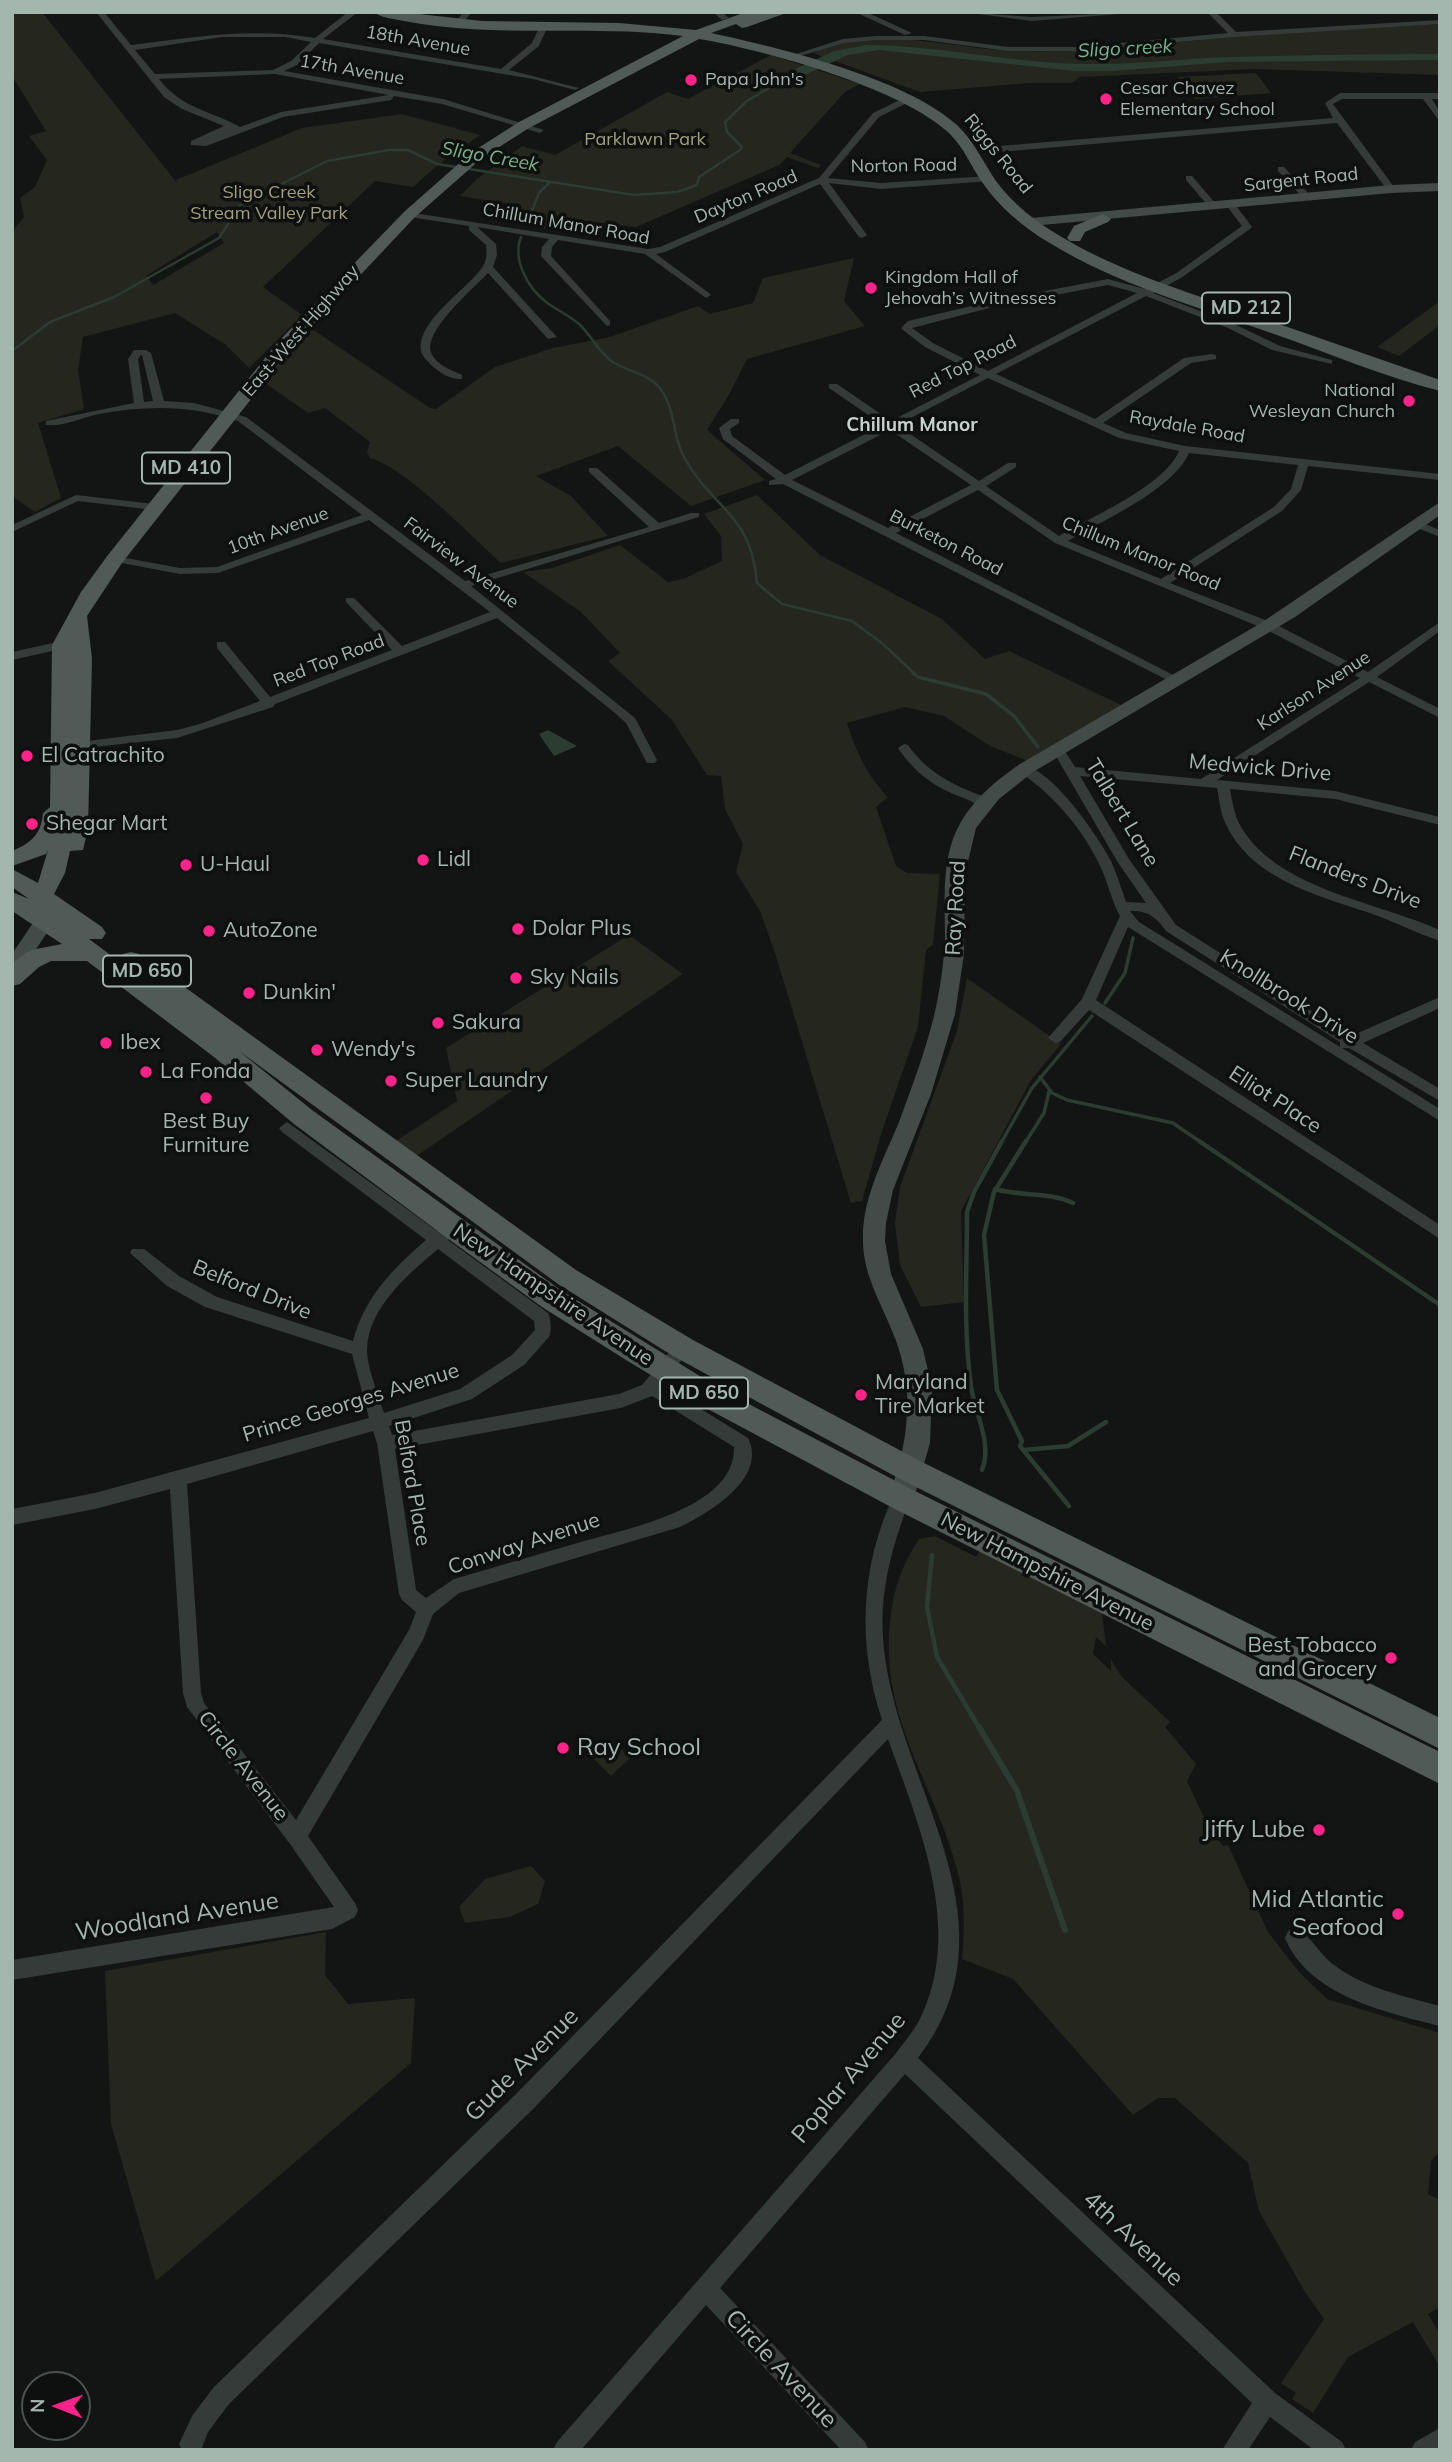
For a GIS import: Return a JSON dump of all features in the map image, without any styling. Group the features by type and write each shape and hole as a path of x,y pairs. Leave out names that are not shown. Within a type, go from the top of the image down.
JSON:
{"main road":[{"name":"Riggs Road","path":"380,12 543,28 712,27"},
{"name":"Riggs Road","path":"413,12 462,19 712,27 746,41 895,85 933,102 960,121 988,150 1010,186 1042,223 1075,238 1155,287 1440,374"},
{"name":"East-West Highway","path":"62,645 92,592 115,559 283,347 410,214 461,167 575,93 712,27 757,12"},
{"path":"650,23 691,23 712,27 757,12"},
{"name":"East-West Highway","path":"575,93 633,75 687,47 712,27 742,24 783,12"},
{"path":"687,47 746,41 740,31 742,24"},
{"path":"636,28 667,34 671,40 669,48"},
{"name":"Riggs Road","path":"813,61 908,99 954,130 1007,202 1042,223 1096,262 1155,287 1440,386"},
{"path":"1075,238 1079,229 1104,219"},
{"path":"37,907 74,853 81,808 79,746 83,641 78,617"},
{"path":"37,907 54,873 61,843 62,645"},
{"path":"12,859 30,854 44,842 53,823 55,807 63,792"},
{"name":"New Hampshire Avenue","path":"12,876 37,907 223,1051 445,1234 714,1399 906,1485 1440,1734"},
{"name":"New Hampshire Avenue","path":"37,907 567,1277 666,1368"},
{"path":"12,978 39,955 64,951 93,953"},
{"name":"New Hampshire Avenue","path":"906,1485 1440,1769"}],"street":[{"path":"100,12 172,99 235,128 288,113 404,95"},
{"path":"275,72 294,63 333,25 354,12"},
{"path":"859,12 879,23 924,38"},
{"path":"967,12 1010,19 1053,20 1140,12"},
{"path":"1211,12 1234,35"},
{"path":"813,61 843,41 884,37 924,38 994,48 1058,50 1440,22"},
{"path":"879,23 884,30 884,37"},
{"path":"502,72 536,44 543,28"},
{"name":"18th Avenue","path":"128,47 241,34 319,39 502,72 575,93"},
{"path":"1057,40 1058,50"},
{"name":"17th Avenue","path":"154,76 275,72 456,105 540,130"},
{"path":"1426,96 1440,120"},
{"path":"1391,189 1329,105 1335,97 1440,96"},
{"name":"Dayton Road","path":"648,252 662,250 822,180 876,115 908,99"},
{"path":"988,150 1339,120"},
{"path":"1281,169 1307,197"},
{"path":"1189,178 1223,206"},
{"name":"Norton Road","path":"822,180 881,186 988,179"},
{"path":"822,180 862,235"},
{"name":"Sargent Road","path":"1042,223 1391,189 1440,187"},
{"name":"Red Top Road","path":"779,482 1178,276 1247,227 1223,206"},
{"name":"Sargent Road","path":"1042,223 1166,211"},
{"name":"Chillum Manor Road","path":"410,214 648,252 706,295"},
{"path":"458,377 427,355 424,347 425,338 431,328 488,267 492,255 491,244 466,224"},
{"path":"554,239 547,247 546,256 607,323"},
{"path":"488,267 552,337"},
{"name":"Raydale Road","path":"1155,287 1102,282 906,326 908,331 941,352 1123,436 1185,449 1440,477"},
{"path":"1155,287 1276,348 1328,362"},
{"path":"139,405 133,359 138,352 146,353 159,403"},
{"path":"1096,423 1188,360 1212,357"},
{"name":"Chillum Manor Road","path":"832,386 1059,541 1269,626 1440,714"},
{"name":"Fairview Avenue","path":"50,423 87,413 159,403 203,406 247,422 498,612 624,714 631,721 651,760"},
{"name":"Burketon Road","path":"735,421 724,428 725,435 779,482 887,533 1177,680"},
{"path":"1059,541 1160,482 1178,466 1185,449"},
{"path":"1163,583 1278,509 1296,490 1304,462"},
{"path":"887,533 978,486 1012,465"},
{"path":"593,470 657,528"},
{"path":"12,529 76,498 154,507"},
{"name":"Ray Road","path":"906,1485 922,1413 920,1388 911,1350 878,1274 873,1240 875,1218 936,1047 954,957 958,855 966,830 986,802 1026,770 1269,626 1440,507"},
{"path":"463,585 521,565 552,560 657,528 695,514"},
{"name":"10th Avenue","path":"115,559 180,571 218,570 369,516"},
{"path":"1416,524 1440,534"},
{"name":"Red Top Road","path":"350,600 401,652"},
{"name":"Red Top Road","path":"79,746 190,731 269,704 498,612"},
{"name":"Karlson Avenue","path":"1205,782 1368,678 1440,625"},
{"path":"12,656 62,645"},
{"name":"Red Top Road","path":"221,645 269,704"},
{"path":"904,748 921,772 938,784 986,802"},
{"name":"Talbert Lane","path":"1059,751 1152,905"},
{"name":"Talbert Lane","path":"1026,770 1057,795 1077,821 1108,869 1126,916"},
{"name":"Medwick Drive","path":"1073,771 1335,794 1440,821"},
{"name":"Flanders Drive","path":"1222,783 1227,814 1236,834 1252,853 1272,869 1312,888 1414,923 1440,936"},
{"path":"1055,1038 1087,1002 1126,916 1140,906 1152,905 1150,915 1126,916"},
{"name":"Knollbrook Drive","path":"1152,905 1179,934 1440,1096"},
{"path":"12,946 37,907"},
{"path":"12,970 37,907"},
{"name":"Knollbrook Drive","path":"1126,916 1440,1116"},
{"name":"Elliot Place","path":"1087,1002 1440,1233"},
{"path":"1335,1050 1440,1002"},
{"name":"New Hampshire Avenue","path":"287,1128 445,1234"},
{"path":"359,1350 368,1320 382,1293 397,1275 445,1234"},
{"name":"Prince Georges Avenue","path":"12,1517 95,1501 178,1479 380,1422 466,1394 518,1360 544,1332 542,1318 445,1234"},
{"name":"Belford Drive","path":"138,1253 173,1282 211,1302 359,1350"},
{"name":"Belford Place","path":"359,1350 370,1396 386,1443 408,1594 426,1609"},
{"path":"386,1443 621,1401 666,1368"},
{"name":"Conway Avenue","path":"297,1837 417,1634 426,1609 454,1587 674,1521 704,1508 726,1489 741,1466 744,1455 741,1443 666,1368"},
{"name":"Circle Avenue","path":"178,1479 192,1693 196,1707 297,1837 348,1910"},
{"name":"Poplar Avenue","path":"565,2450 904,2059 926,2029 940,1995 949,1956 950,1921 934,1838 892,1723 877,1667 874,1641 880,1563 906,1485"},
{"name":"Gude Avenue","path":"191,2444 200,2424 221,2396 526,2100 892,1723"},
{"name":"Woodland Avenue","path":"12,1970 332,1919 348,1910"},
{"path":"1295,1938 1306,1955 1335,1979 1363,1995 1440,2016"},
{"name":"4th Avenue","path":"904,2059 1266,2401 1334,2450"},
{"name":"Circle Avenue","path":"704,2287 857,2450"},
{"path":"1234,2450 1266,2401"},
{"path":"1423,2450 1440,2440"}],"green space":[{"name":"Sligo Creek Stream Valley Park","path":"12,12 42,12 177,183 176,180 302,128 402,114 480,135 439,164 413,187 375,181 263,287 302,315 249,368 226,345 175,313 83,337 78,370 84,409 38,423 61,498 35,512 12,496 12,232 24,217 20,198 35,187 47,160 29,136 46,131 12,76","holes":["217,232 224,243 153,285 146,276"]},
{"path":"1440,24 1440,75 1254,69 1080,77 1072,83 1030,83 920,92 813,53 832,44 854,40 905,40 1001,50 1062,51 1268,34"},
{"name":"Parklawn Park","path":"771,55 860,84 845,92 790,153 821,165 818,168 787,157 779,165 636,227 575,220 564,232 500,221 515,205 460,196 477,179 522,146 555,155 667,92 688,99"},
{"path":"1256,73 1271,93 1195,99 1177,77"},
{"path":"854,258 844,301 865,326 747,359 707,430 765,480 691,506 618,446 536,476 571,496 608,536 501,563 419,488 385,464 370,458 367,452 370,442 325,408 308,413 262,381 309,327 430,408 436,409 495,367 553,348 610,337 698,306 710,314 753,303 763,278"},
{"path":"1440,301 1440,325 1399,356 1377,347"},
{"path":"757,495 820,555 942,619 985,659 1009,651 1121,705 1028,761 990,746 944,716 905,707 847,723 863,763 888,797 876,807 896,866 907,873 940,874 933,945 926,950 918,1027 881,1134 862,1201 851,1203 776,956 760,911 736,872 743,844 725,809 721,776 707,775 672,720 608,661 620,653 581,612 523,572 552,568 620,545 668,582 683,579 722,561 721,536 704,514"},
{"path":"629,935 683,974 415,1157 396,1141 457,1101 446,1048"},
{"path":"967,978 1061,1044 1031,1080 961,1211 964,1302 921,1307 900,1265 895,1223 900,1187 957,1031"},
{"path":"935,1536 976,1557 980,1551 1102,1613 1106,1646 1096,1637 1093,1654 1111,1671 1111,1660 1122,1677 1170,1722 1165,1727 1196,1764 1187,1781 1205,1820 1223,1846 1228,1845 1268,1932 1299,1972 1327,1999 1440,2033 1440,2151 1431,2161 1428,2194 1440,2200 1440,2307 1428,2314 1440,2334 1440,2367 1413,2322 1348,2357 1313,2413 1292,2399 1296,2393 1281,2383 1324,2319 1305,2292 1259,2211 1248,2163 1175,2098 1158,2098 1133,2115 1013,1979 962,1959 964,1913 960,1880 946,1836 899,1715 889,1650 891,1613 900,1574 919,1539"},
{"path":"613,1741 630,1758 611,1776 594,1759"},
{"path":"531,1866 545,1881 538,1904 510,1917 465,1923 459,1907 485,1879"},
{"path":"326,1932 325,1975 348,2004 415,1998 411,2063 156,2281 111,2124 105,1971"}],"shaded area":[{"path":"866,45 1089,64 1362,54 1440,54 1440,60 1228,62 1113,71 1075,71 879,50 848,55 779,87 770,81 834,51"},
{"path":"548,730 577,746 554,756 539,734"}],"waterway":[{"name":"Sligo Creek","path":"12,351 50,322 114,297 219,238 240,205 327,161 389,150 408,150 437,164 634,195 677,192 697,185 699,177 740,150 742,147 727,132 725,122 747,101 779,82"},
{"path":"526,225 539,193 550,182"},
{"path":"521,237 520,264 539,296 577,322 608,358 659,387 668,404 684,457 695,475 739,526 747,541 757,583 782,604 852,621 883,644 915,674"},
{"path":"913,673 918,677 986,694 1014,716 1038,747"},
{"path":"1105,1003 1125,973 1133,938"},
{"path":"1041,1078 1092,1016"},
{"path":"1001,1143 1041,1078"},
{"path":"1041,1078 1052,1093 1067,1100 1173,1123 1202,1143"},
{"path":"1025,1143 1044,1113 1049,1092"},
{"path":"982,1470 985,1460 984,1438 973,1396 967,1343 967,1212 974,1192 1002,1141"},
{"path":"996,1189 1026,1141"},
{"path":"1199,1141 1440,1305"},
{"path":"996,1189 1054,1197 1073,1203"},
{"path":"996,1189 984,1235 997,1390 1022,1441 1020,1446 1069,1506"},
{"path":"1024,1450 1068,1446 1106,1422"},
{"path":"932,1555 927,1607 937,1657 980,1729"},
{"path":"979,1727 1017,1791 1065,1930"}],"place":[{"name":"Papa John's","path":"691,80"},
{"name":"Cesar Chavez Elementary School","path":"1106,99"},
{"name":"Kingdom Hall of Jehovah’s Witnesses","path":"871,288"},
{"name":"National Wesleyan Church","path":"1409,401"},
{"name":"El Catrachito","path":"27,756"},
{"name":"Shegar Mart","path":"32,824"},
{"name":"Lidl","path":"423,860"},
{"name":"U-Haul","path":"186,865"},
{"name":"Dolar Plus","path":"518,929"},
{"name":"AutoZone","path":"209,931"},
{"name":"Sky Nails","path":"516,978"},
{"name":"Dunkin'","path":"249,993"},
{"name":"Sakura","path":"438,1023"},
{"name":"Ibex","path":"106,1043"},
{"name":"Wendy's","path":"317,1050"},
{"name":"La Fonda","path":"146,1072"},
{"name":"Super Laundry","path":"391,1081"},
{"name":"Best Buy Furniture","path":"206,1098"},
{"name":"Maryland Tire Market","path":"861,1395"},
{"name":"Best Tobacco and Grocery","path":"1391,1658"},
{"name":"Ray School","path":"563,1748"},
{"name":"Jiffy Lube","path":"1319,1830"},
{"name":"Mid Atlantic Seafood","path":"1398,1914"}],"district":[{"name":"Chillum Manor","path":"912,425"}],"water label":[{"name":"Sligo creek","path":"1125,49"}]}
